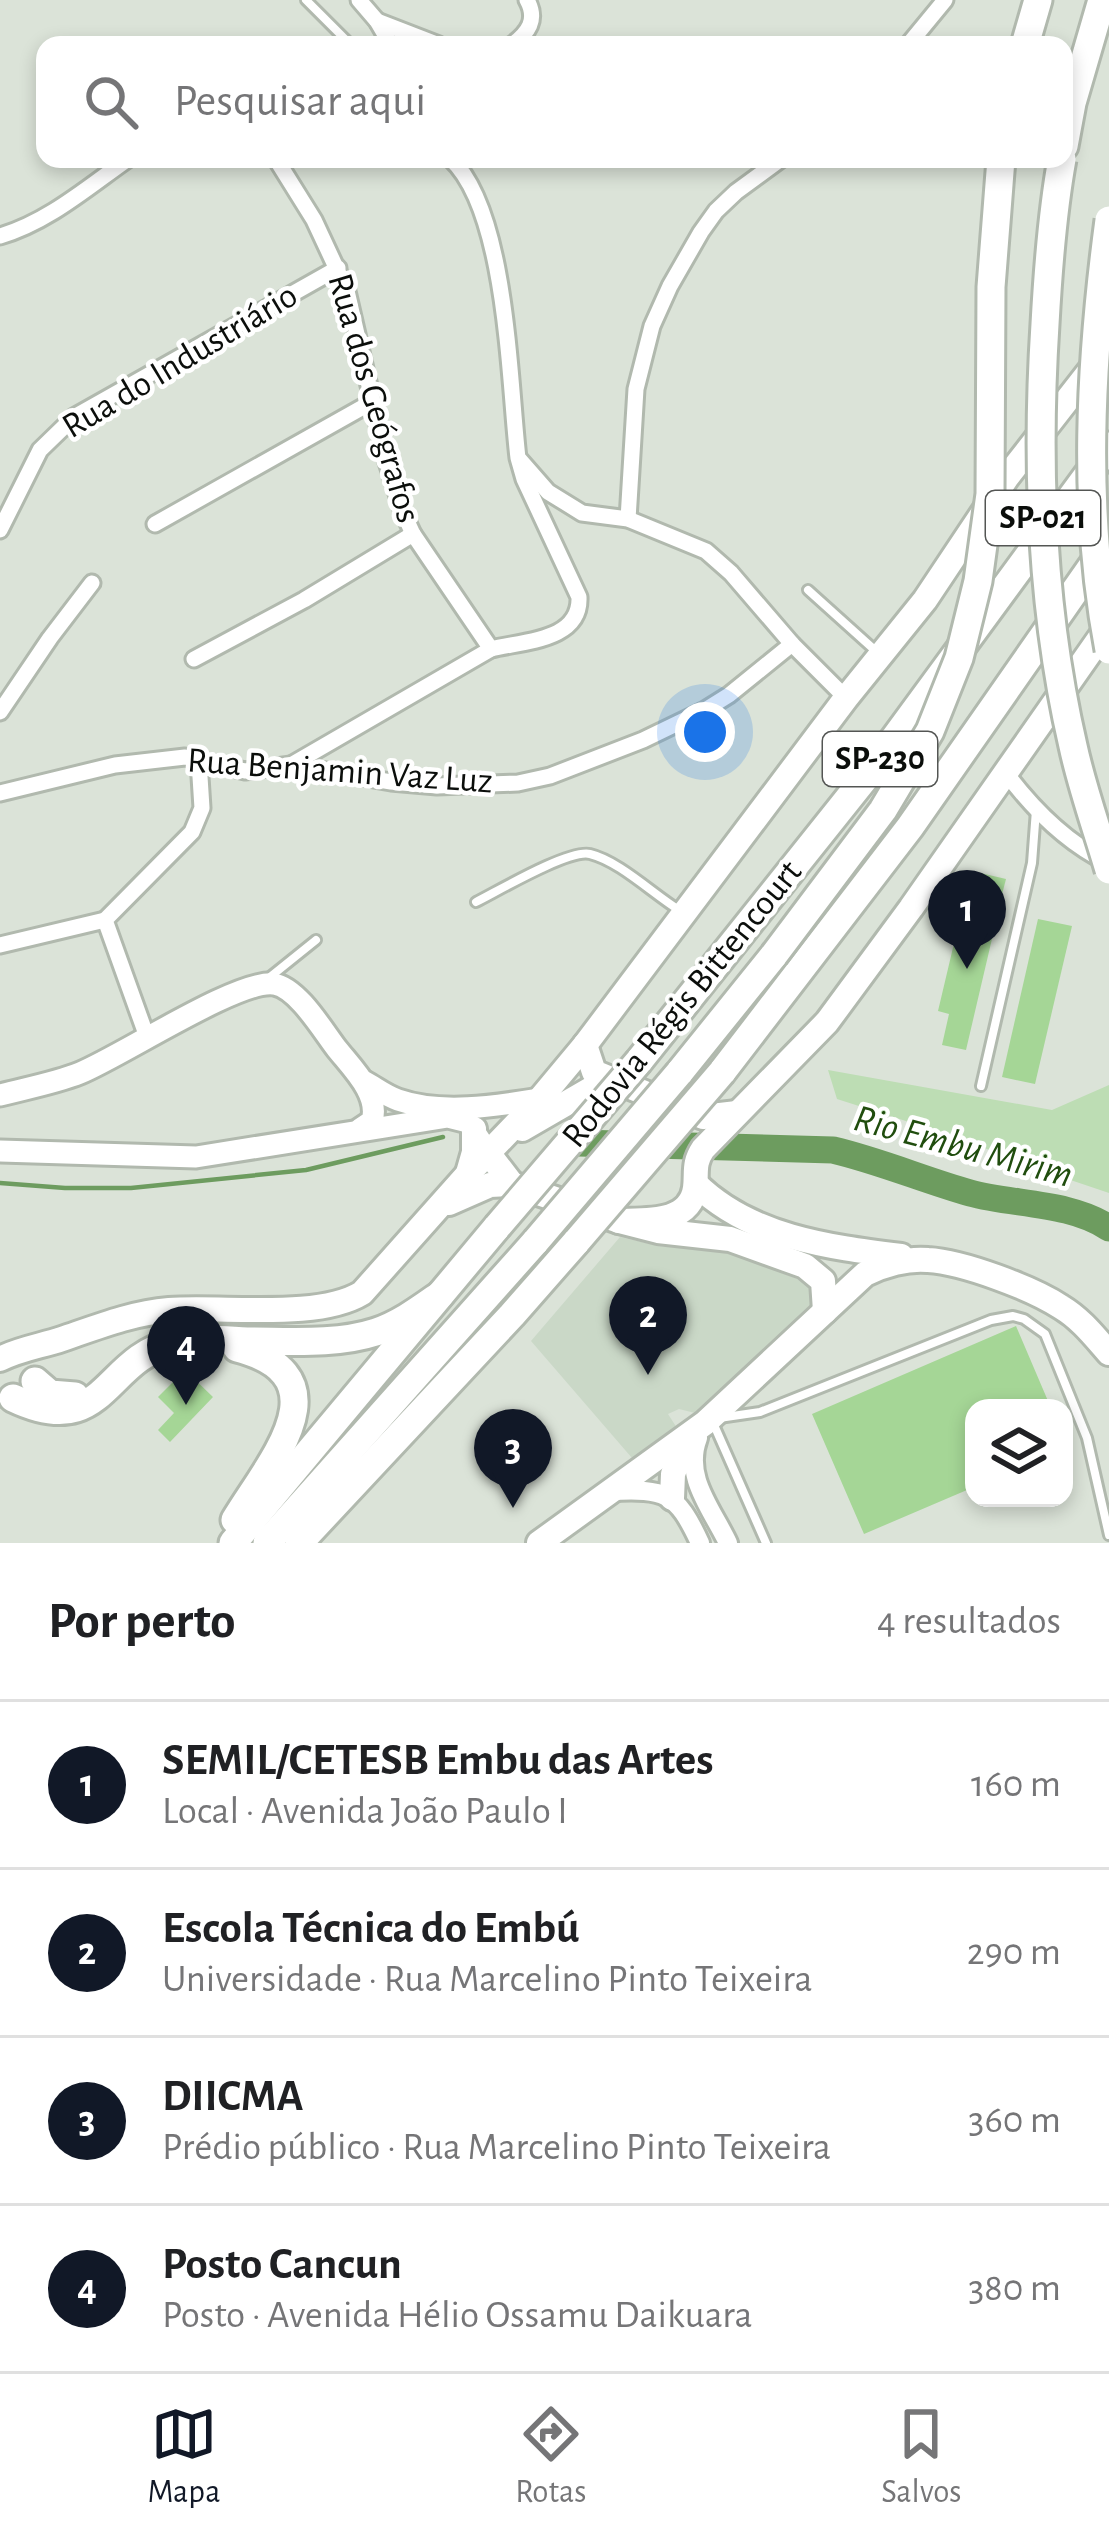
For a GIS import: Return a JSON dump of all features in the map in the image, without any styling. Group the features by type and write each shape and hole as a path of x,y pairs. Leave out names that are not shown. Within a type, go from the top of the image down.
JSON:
{"highway":[{"path":"1027,36 1038,0"},
{"path":"1073,100 1102,0"},
{"path":"268,1543 679,1073 883,810 930,731 959,658 978,581 990,494 991,287 1000,168"},
{"name":"SP-021","path":"1061,168 1042,370 1045,570 1073,748 1109,867"},
{"name":"SP-021","path":"1109,220 1093,382 1093,508 1109,650"},
{"name":"Rodovia Régis Bittencourt","path":"233,1543 872,769 1109,446"},
{"name":"Rodovia Régis Bittencourt","path":"299,1543 512,1315 722,1072 910,827 1109,542"},
{"path":"20,1386 60,1397 84,1395 113,1383 133,1364 176,1342 311,1341 375,1333 440,1295"},
{"path":"204,1340 268,1359 289,1380 293,1395 290,1432 222,1543"}],"main road":[{"path":"2,1358 110,1321 163,1310 312,1308 347,1302 377,1278 585,1045 925,600 1007,477 1109,347"},
{"path":"619,1221 659,1220 687,1206 705,1148 827,1022 1109,625"},
{"path":"0,1095 81,1072 261,985 275,984 293,993 360,1078 375,1110 372,1121 359,1129"},
{"path":"585,1045 592,1070 618,1076 705,1148 714,1202 729,1212 807,1242 927,1259 1023,1287 1084,1324 1109,1353"},
{"path":"360,1078 392,1099 469,1118 618,1076"},
{"path":"492,1151 525,1127 618,1076"},
{"path":"5,1145 196,1157 359,1129 448,1117 468,1122 469,1118"},
{"path":"469,1118 512,1184"},
{"path":"467,1175 474,1152 469,1118"},
{"path":"437,1210 490,1186 512,1184 658,1231 730,1239 816,1273 823,1281 825,1311"},
{"path":"539,1543 701,1426 865,1274 880,1266 927,1259"},
{"path":"20,1386 57,1341"},
{"path":"2,1358 27,1360 20,1386"},
{"path":"672,1498 673,1474 701,1426"}],"street":[{"path":"359,0 386,36"},
{"path":"524,36 532,17 527,0"},
{"path":"915,36 945,0"},
{"path":"377,21 416,36"},
{"path":"0,236 43,218 115,168"},
{"name":"Rua dos Geógrafos","path":"282,168 338,268 355,317 386,459 413,534 490,649"},
{"path":"292,765 490,649 563,632 579,614 579,597 518,458 497,267 485,224 459,168"},
{"path":"628,519 636,388 652,326 716,211 769,168"},
{"name":"Rua do Industriário","path":"0,530 40,450 74,417 338,268"},
{"path":"155,524 372,402"},
{"path":"518,458 548,492 582,513 628,519 706,551 846,698"},
{"path":"194,659 413,534"},
{"path":"0,712 92,584"},
{"name":"Rua Benjamin Vaz Luz","path":"0,793 129,763 184,757 245,771 292,765 344,776 437,785 518,783 550,776 643,740 704,710 792,644"},
{"path":"0,945 105,920 192,832 202,808 199,761"},
{"path":"1006,773 1066,837 1109,867"},
{"path":"105,920 147,1037"},
{"path":"701,1426 693,1467 728,1543"},
{"path":"610,1491 657,1491 672,1498 700,1543"}],"lane":[{"path":"306,0 342,36"},
{"path":"808,590 880,656"},
{"path":"981,1086 1032,863 1036,809"},
{"path":"476,902 565,857 584,853 612,864 686,914"},
{"path":"261,985 316,940"},
{"path":"766,1543 701,1426 760,1412 991,1320 1013,1316 1024,1318 1045,1334 1062,1370 1088,1438 1109,1535"}],"shaded area":[{"path":"620,1237 659,1246 705,1250 716,1246 812,1285 814,1305 695,1413 679,1409 668,1414 677,1428 632,1458 531,1341"}],"green space":[{"path":"828,1070 1052,1110 1109,1085 1109,1193 837,1099"}],"building":[{"path":"972,871 1006,879 998,910 964,902"},
{"path":"960,918 995,926 966,1050 942,1045 949,1014 938,1011"},
{"path":"1038,919 1072,926 1035,1084 1002,1077"},
{"path":"1016,1326 1047,1399 965,1399 965,1491 864,1534 812,1414"},
{"path":"185,1370 213,1397 170,1442 158,1430 174,1413 158,1397"}],"waterway":[{"path":"0,1183 131,1188 306,1170 443,1137"},
{"name":"Rio Embu Mirim","path":"579,1143 833,1150 970,1193 1077,1213 1109,1228"}],"place":[{"name":"SEMIL/CETESB Embu das Artes","path":"967,969"},
{"name":"Escola Técnica do Embú","path":"648,1375"},
{"name":"Posto Cancun","path":"186,1405"},
{"name":"DIICMA","path":"513,1508"}]}
